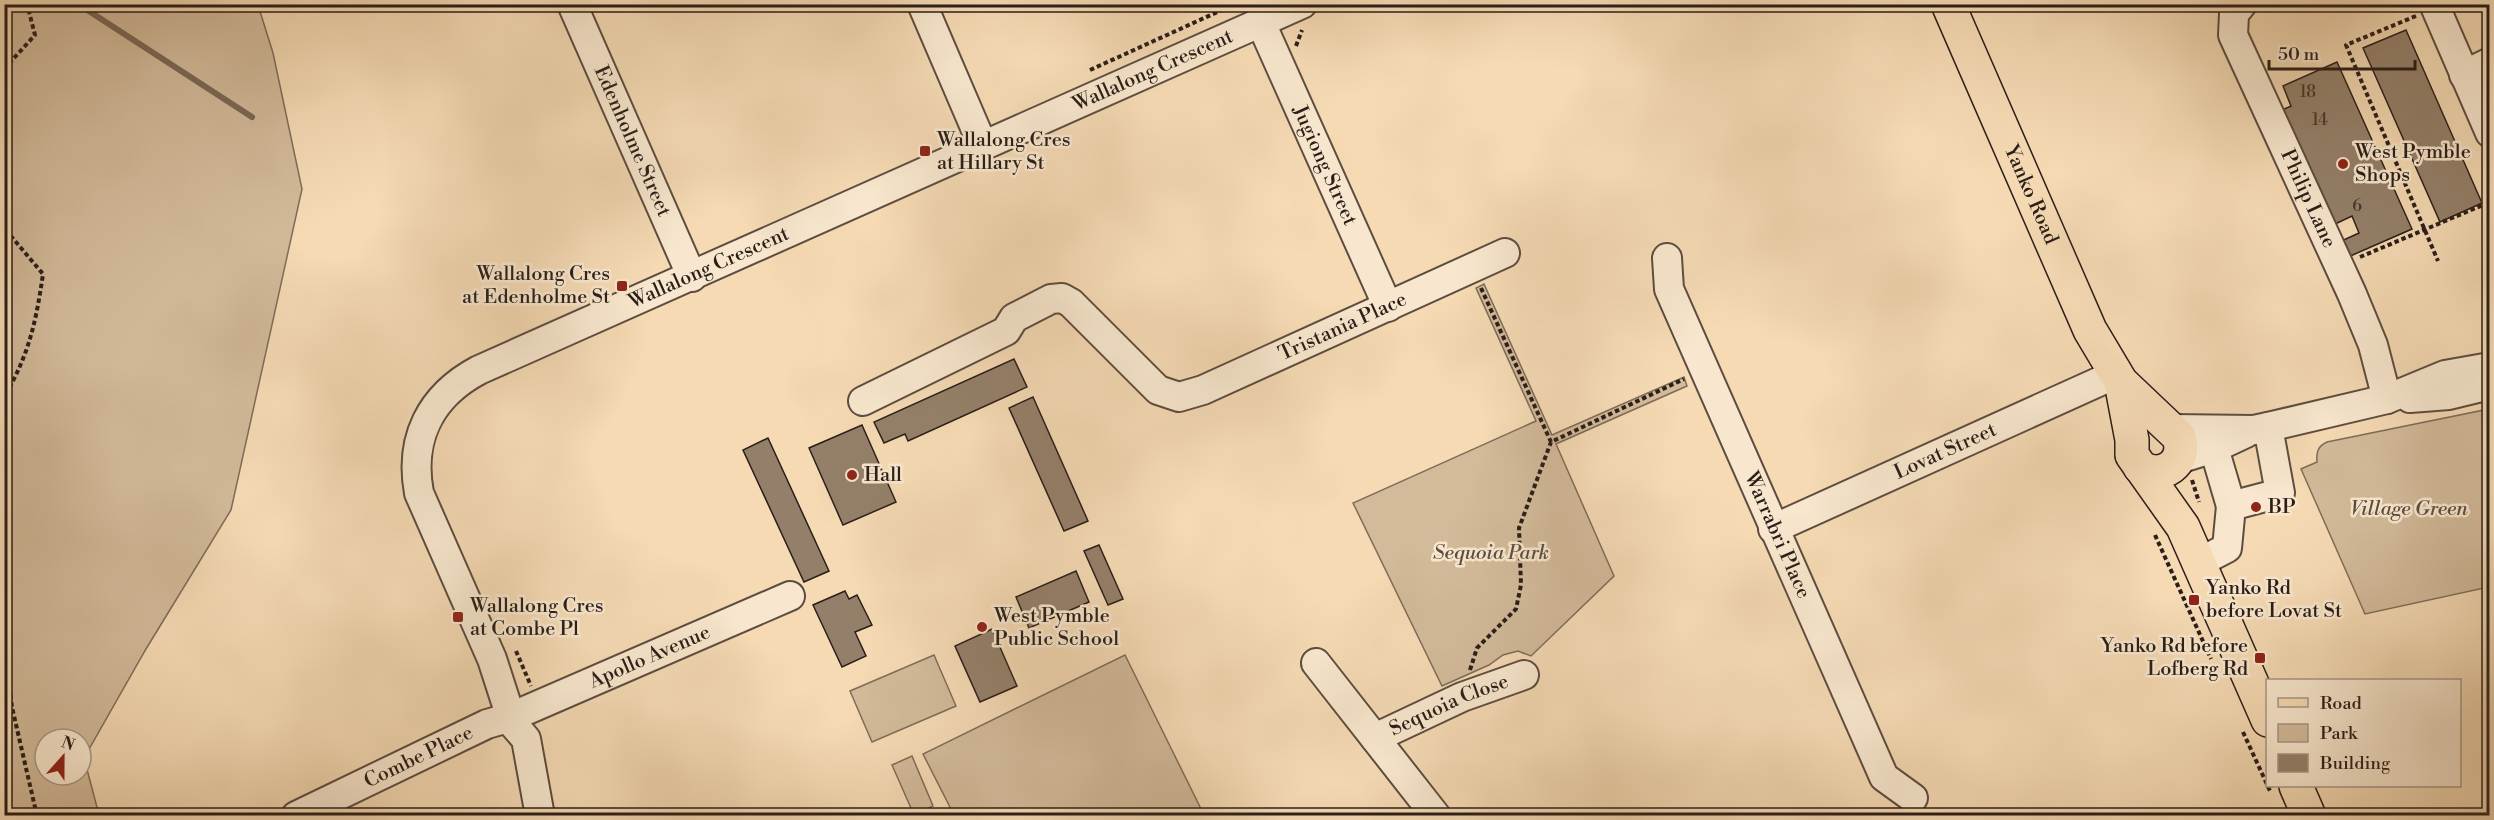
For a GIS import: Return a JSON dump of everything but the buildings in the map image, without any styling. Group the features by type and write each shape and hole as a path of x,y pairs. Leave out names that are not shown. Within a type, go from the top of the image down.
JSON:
{"main road":[{"name":"Yanko Road","path":"1948,4 2090,330 2119,378 2173,444 2168,529"},
{"name":"Yanko Road","path":"2119,378 2136,454 2168,529 2198,563 2253,721"},
{"path":"2157,423 2173,444 2168,470 2158,473 2149,472 2136,454 2144,426 2157,423"},
{"path":"2284,790 2309,816"}],"street":[{"name":"Edenholme Street","path":"572,4 692,277"},
{"path":"922,4 983,146"},
{"name":"Wallalong Crescent","path":"540,816 526,739 512,720 492,659 419,493 416,454 421,434 432,410 450,389 464,378 983,146 1264,16 1302,4"},
{"name":"Philip Lane","path":"2242,4 2234,14 2233,35 2339,265 2373,345 2387,399"},
{"path":"2434,6 2490,133"},
{"name":"Jugiong Street","path":"1264,16 1388,307"},
{"path":"2464,75 2490,62"},
{"name":"Tristania Place","path":"863,401 1006,332 1014,318 1051,299 1062,298 1071,303 1158,390 1179,397 1203,390 1505,253"},
{"name":"Warrabri Place","path":"1667,258 1669,289 1884,777 1913,798"},
{"path":"2173,444 2261,428 2387,399 2445,375 2490,367"},
{"name":"Lovat Street","path":"1773,529 2119,378"},
{"path":"2387,399 2449,396 2490,385"},
{"path":"2173,444 2214,448 2261,428"},
{"path":"2231,506 2280,493 2261,428"},
{"path":"2198,563 2227,548 2231,506 2214,448"},
{"name":"Apollo Avenue","path":"512,720 790,596"},
{"path":"1316,663 1436,816"},
{"name":"Sequoia Close","path":"1375,738 1462,697 1524,675"},
{"name":"Wallalong Crescent","path":"512,720 509,741 524,816"},
{"name":"Combe Place","path":"296,816 487,724 512,720"}],"path":[{"path":"4,69 35,35 27,4"},
{"path":"1084,73 1235,4"},
{"path":"2434,6 2346,45 2438,261"},
{"path":"2339,265 2490,202"},
{"path":"4,232 10,235 43,274 35,326 19,372 4,397"},
{"path":"1472,268 1551,442"},
{"path":"1462,697 1477,648 1516,609 1521,585 1519,528 1551,442 1704,369"},
{"path":"2168,529 2215,670"},
{"path":"514,646 533,689"},
{"path":"4,650 12,707 37,816"},
{"path":"2253,721 2266,750"}],"green space":[{"path":"5,4 258,5 273,53 302,189 231,510 146,649 93,742 93,727 33,727 33,787 92,787 99,815 5,815"},
{"name":"Sequoia Park","path":"1484,284 1552,435 1684,377 1687,386 1556,444 1614,576 1531,656 1518,651 1503,655 1489,665 1442,686 1353,503 1536,421 1476,288"},
{"name":"Village Green","path":"2489,409 2489,587 2365,614 2301,469 2317,462 2318,450 2327,442"},
{"path":"934,655 956,706 872,742 850,691"},
{"path":"1125,655 1204,815 954,815 923,754"},
{"path":"912,756 933,806 914,815 892,765"}],"waterway":[{"path":"78,4 252,117"}],"place":[{"name":"Wallalong Cres at Hillary St","path":"925,151"},
{"name":"West Pymble Shops","path":"2343,164"},
{"name":"Wallalong Cres at Edenholme St","path":"622,286"},
{"name":"Hall","path":"852,475"},
{"name":"BP","path":"2256,507"},
{"name":"Yanko Rd before Lovat St","path":"2194,600"},
{"name":"Wallalong Cres at Combe Pl","path":"458,617"},
{"name":"West Pymble Public School","path":"982,627"},
{"name":"Yanko Rd before Lofberg Rd","path":"2260,658"}]}
